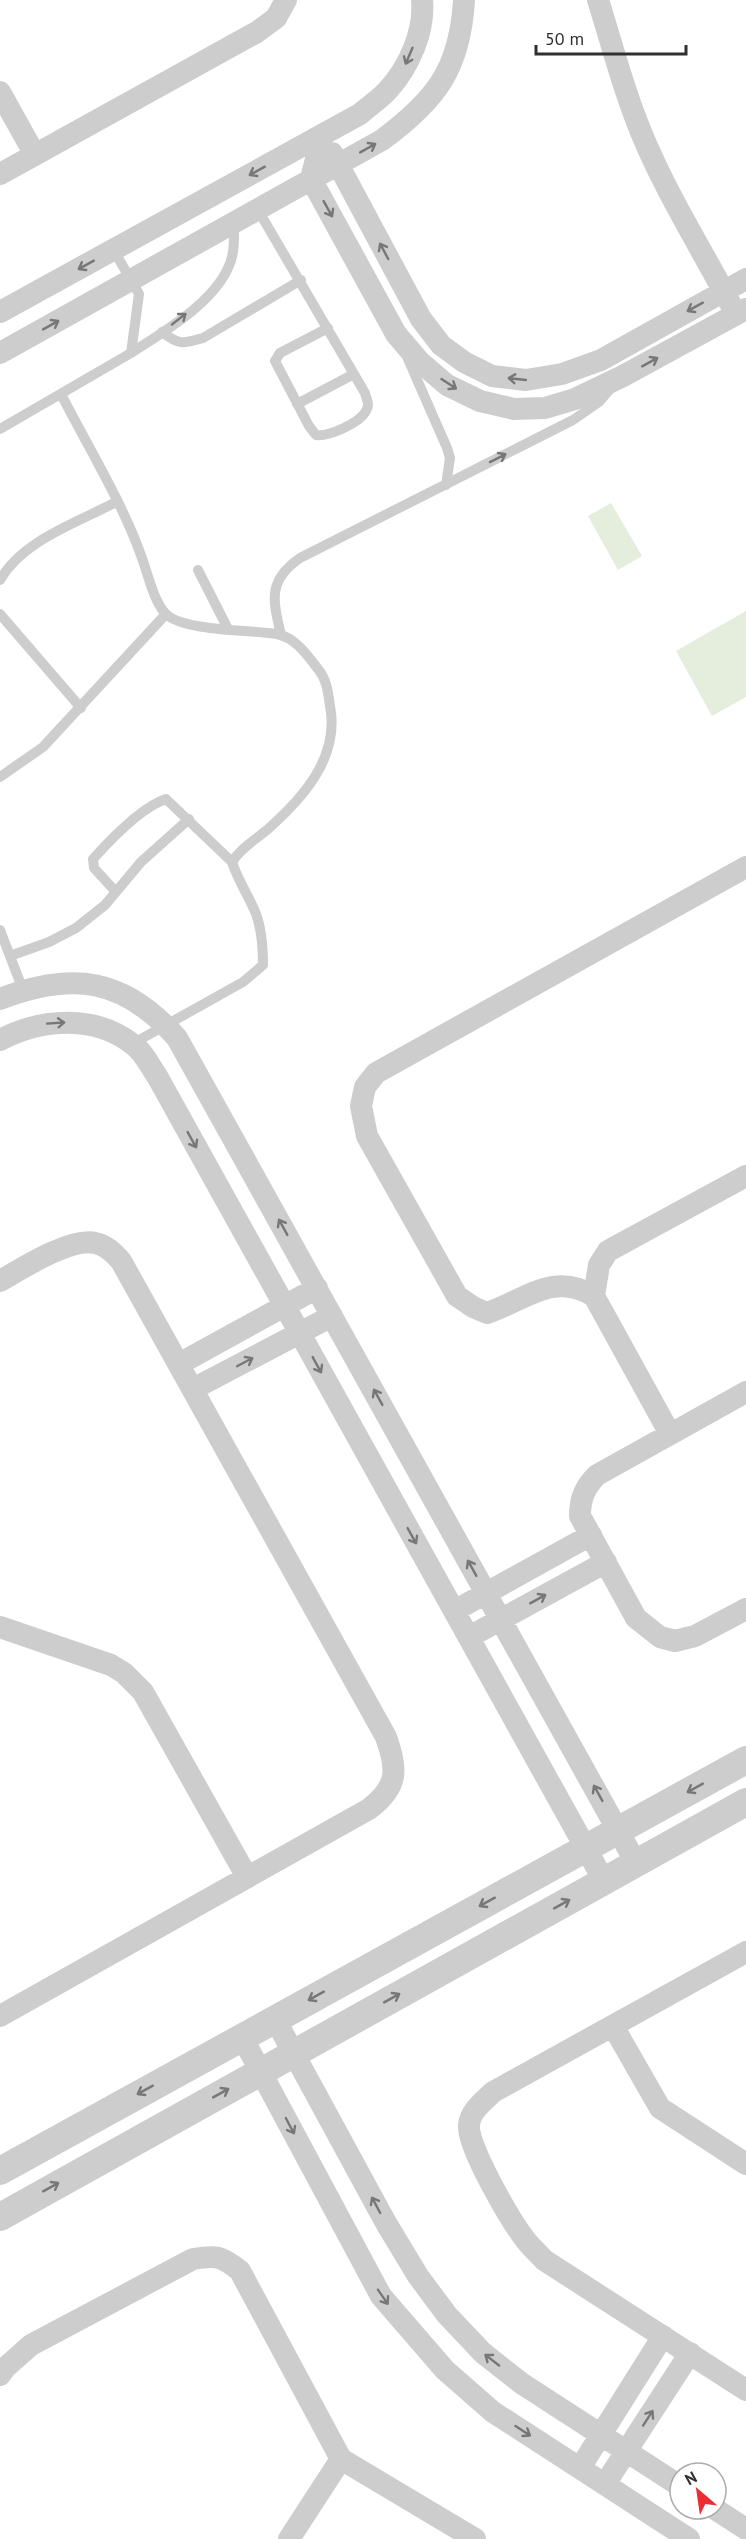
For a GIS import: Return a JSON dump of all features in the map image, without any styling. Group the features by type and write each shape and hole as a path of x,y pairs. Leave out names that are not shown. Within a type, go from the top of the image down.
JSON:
{"street":[{"path":"0,174 257,32 276,18 286,0"},
{"path":"0,312 360,114 388,90 407,63 419,32 423,0"},
{"path":"0,353 382,140 412,118 438,90 454,58 462,28 464,0"},
{"path":"322,135 311,179 396,334 419,361 447,385 480,401 514,409 545,408 575,399 623,376 741,312 724,291 664,182 634,115 598,0"},
{"path":"0,92 35,155"},
{"path":"322,135 421,319 441,345 464,362 492,375 526,380 562,374 601,360 746,279"},
{"path":"670,1434 594,1296 581,1288 560,1284 544,1288 487,1313 457,1296 367,1136 361,1106 365,1087 376,1073 746,867"},
{"path":"0,999 23,990 69,982 102,986 134,999 159,1017 177,1038 636,1863"},
{"path":"0,1040 44,1024 75,1022 107,1029 132,1044 157,1076 604,1881"},
{"path":"594,1296 599,1265 608,1251 746,1176"},
{"path":"0,1281 50,1254 75,1245 93,1242 111,1250 121,1261 386,1737 394,1757 395,1773 390,1788 369,1809 0,2016"},
{"path":"179,1364 317,1288"},
{"path":"193,1389 332,1316"},
{"path":"746,1392 597,1475 583,1493 580,1516 636,1618 660,1637 675,1641 695,1636 746,1609"},
{"path":"454,1611 591,1535"},
{"path":"468,1637 606,1562"},
{"path":"0,1627 111,1665 143,1692 248,1877"},
{"path":"0,2171 746,1760"},
{"path":"0,2217 746,1802"},
{"path":"746,1952 493,2092 478,2106 468,2124 475,2153 517,2228 544,2260 746,2390"},
{"path":"275,2019 386,2223 418,2276 447,2315 483,2353 521,2383 668,2478"},
{"path":"613,2026 660,2108 746,2164"},
{"path":"242,2037 381,2296 410,2331 445,2370 493,2412 689,2539"},
{"path":"0,2375 32,2345 193,2259 213,2255 228,2261 240,2271 341,2459 475,2539"},
{"path":"580,2468 663,2336"},
{"path":"605,2484 690,2353"},
{"path":"289,2539 341,2459"},
{"path":"728,2517 746,2529"}],"lane":[{"path":"258,210 301,280 354,374 369,404 366,412 360,418 324,436 316,435 297,404 276,364 275,357 328,328"},
{"path":"0,429 131,353 204,300 228,268 233,245 234,223"},
{"path":"113,249 139,294 131,353"},
{"path":"162,332 176,342 186,343 202,338 301,280"},
{"path":"396,334 447,448 450,458 446,485"},
{"path":"297,404 354,374"},
{"path":"280,635 275,592 284,569 300,558 573,420 599,402 623,376"},
{"path":"61,394 116,501 141,554 154,593 166,614 187,624 280,635 298,644 324,677 332,716 330,745 315,779 286,813 240,849 232,862"},
{"path":"0,580 8,565 29,548 116,501"},
{"path":"198,570 228,629"},
{"path":"0,614 81,708"},
{"path":"0,777 43,747 166,614"},
{"path":"115,891 94,868 93,859 109,841 155,803 166,800 189,819 232,862 237,878 256,914 263,940 262,965 243,982 132,1044"},
{"path":"10,956 49,942 76,928 105,905 141,862 189,819"},
{"path":"0,930 23,990"}],"green space":[{"path":"611,503 642,556 618,570 588,516"},
{"path":"746,611 746,697 712,716 676,651"}]}
